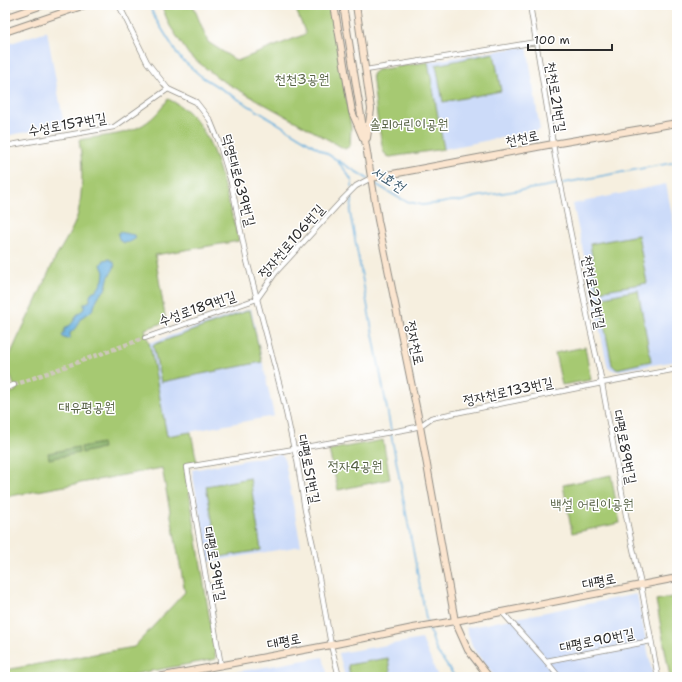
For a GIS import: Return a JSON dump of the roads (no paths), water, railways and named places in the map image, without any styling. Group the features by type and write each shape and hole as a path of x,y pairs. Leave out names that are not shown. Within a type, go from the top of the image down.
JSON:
{"street":[{"path":"5,18 44,5"},
{"path":"5,32 85,5"},
{"name":"덕영대로639번길","path":"119,5 147,62 168,89 196,102 210,120 222,149 231,182 246,257 257,299"},
{"path":"334,5 352,112 366,146"},
{"name":"정자천로","path":"344,5 378,220 420,426 455,622 468,650 489,677"},
{"path":"356,5 371,109 366,146"},
{"name":"천천로21번길","path":"530,5 553,144 565,204"},
{"path":"366,70 536,42"},
{"name":"수성로157번길","path":"5,146 114,128 168,89"},
{"name":"천천로","path":"371,178 553,144 677,123"},
{"name":"정자천로106번길","path":"257,299 276,272 344,198 356,186 371,178"},
{"name":"천천로22번길","path":"565,204 602,383"},
{"name":"수성로189번길","path":"145,338 257,299"},
{"name":"대평로51번길","path":"257,299 283,398 297,459 305,510 314,550 331,645 339,677"},
{"name":"정자천로133번길","path":"187,467 294,450 408,429 420,426 431,418 677,369"},
{"name":"대평로89번길","path":"602,383 628,526 641,585"},
{"path":"5,388 14,385"},
{"name":"대평로39번길","path":"187,467 221,666"},
{"name":"대평로","path":"158,677 331,645 413,628 455,622 677,578"},
{"name":"대평로90번길","path":"641,585 658,677"},
{"path":"502,612 559,677"},
{"name":"대평로90번길","path":"546,661 651,641"}],"water":[{"path":"119,232 134,235 136,238 130,242 124,243 118,237"},
{"path":"109,259 114,263 114,268 108,279 106,288 98,297 92,310 81,318 76,327 70,333 70,338 64,338 62,336 65,329 72,324 77,315 84,309 84,304 90,301 92,292 98,289 103,280 104,272 101,265 104,260"}],"waterway":[{"name":"서호천","path":"149,5 155,18 180,58 202,77 368,179"},
{"path":"337,161 352,181 352,188"},
{"name":"서호천","path":"374,183 399,198 422,205 462,201 475,197 542,187 677,162"},
{"path":"352,192 350,213 391,430"},
{"path":"391,434 428,624"},
{"path":"429,628 436,650 455,677"}],"tunnel":[{"path":"14,385 145,338"}],"park label":[{"name":"천천3공원","path":"302,79"},
{"name":"솔뫼어린이공원","path":"409,124"},
{"name":"대유평공원","path":"87,407"},
{"name":"정자4공원","path":"355,466"},
{"name":"백설 어린이공원","path":"592,504"}]}
